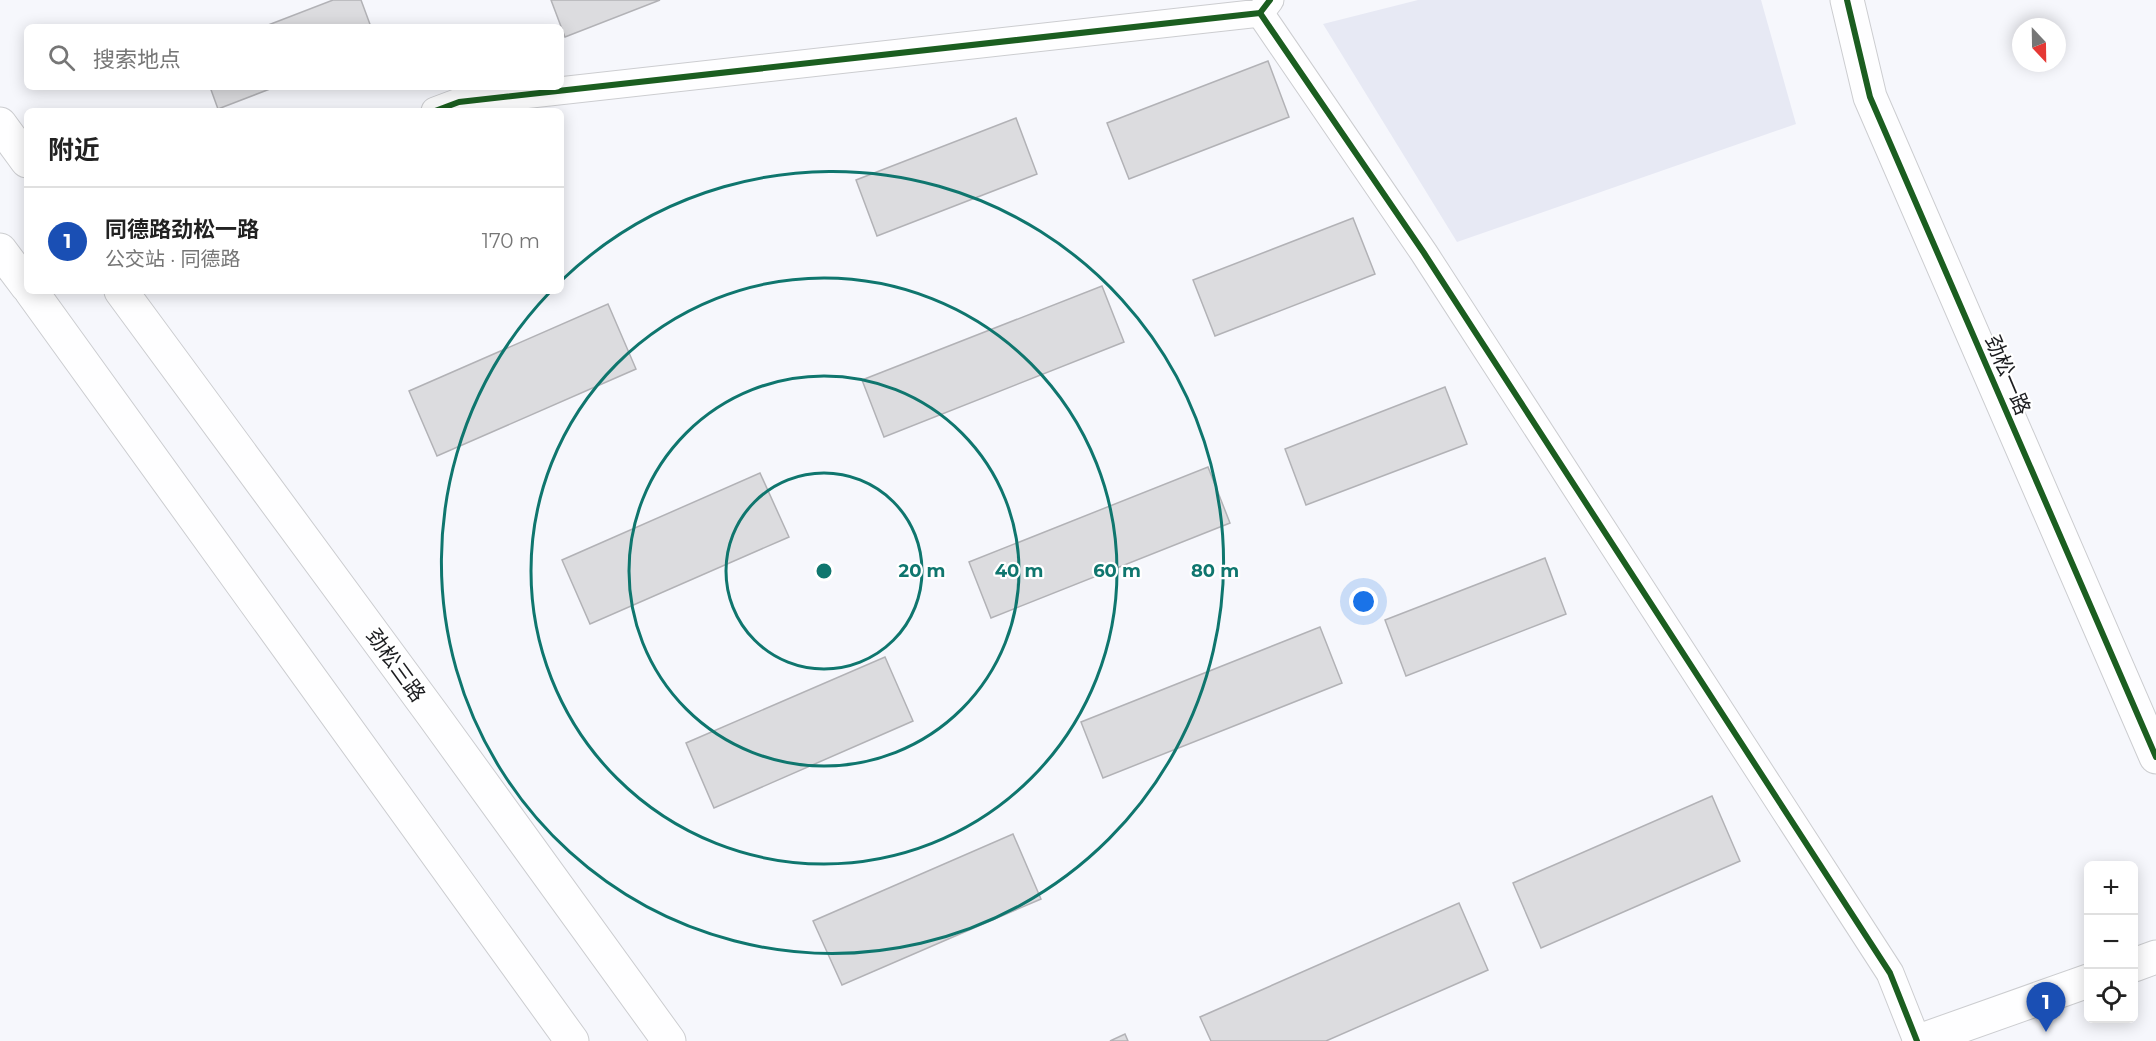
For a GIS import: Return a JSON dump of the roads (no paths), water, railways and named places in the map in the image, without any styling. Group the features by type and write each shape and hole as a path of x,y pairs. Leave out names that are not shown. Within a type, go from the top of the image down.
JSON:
{"main road":[{"name":"劲松一路","path":"1847,0 1870,98 2156,757"},
{"path":"0,124 24,157"},
{"path":"36,294 572,1041"},
{"name":"劲松三路","path":"123,294 669,1041"},
{"path":"2138,963 2156,957"},
{"path":"1918,1041 2084,982"}],"street":[{"path":"564,89 1265,6 1890,973 1918,1041"},
{"path":"443,108 459,102 560,90"}],"place":[{"name":"同德路劲松一路","path":"2046,1032"}]}
